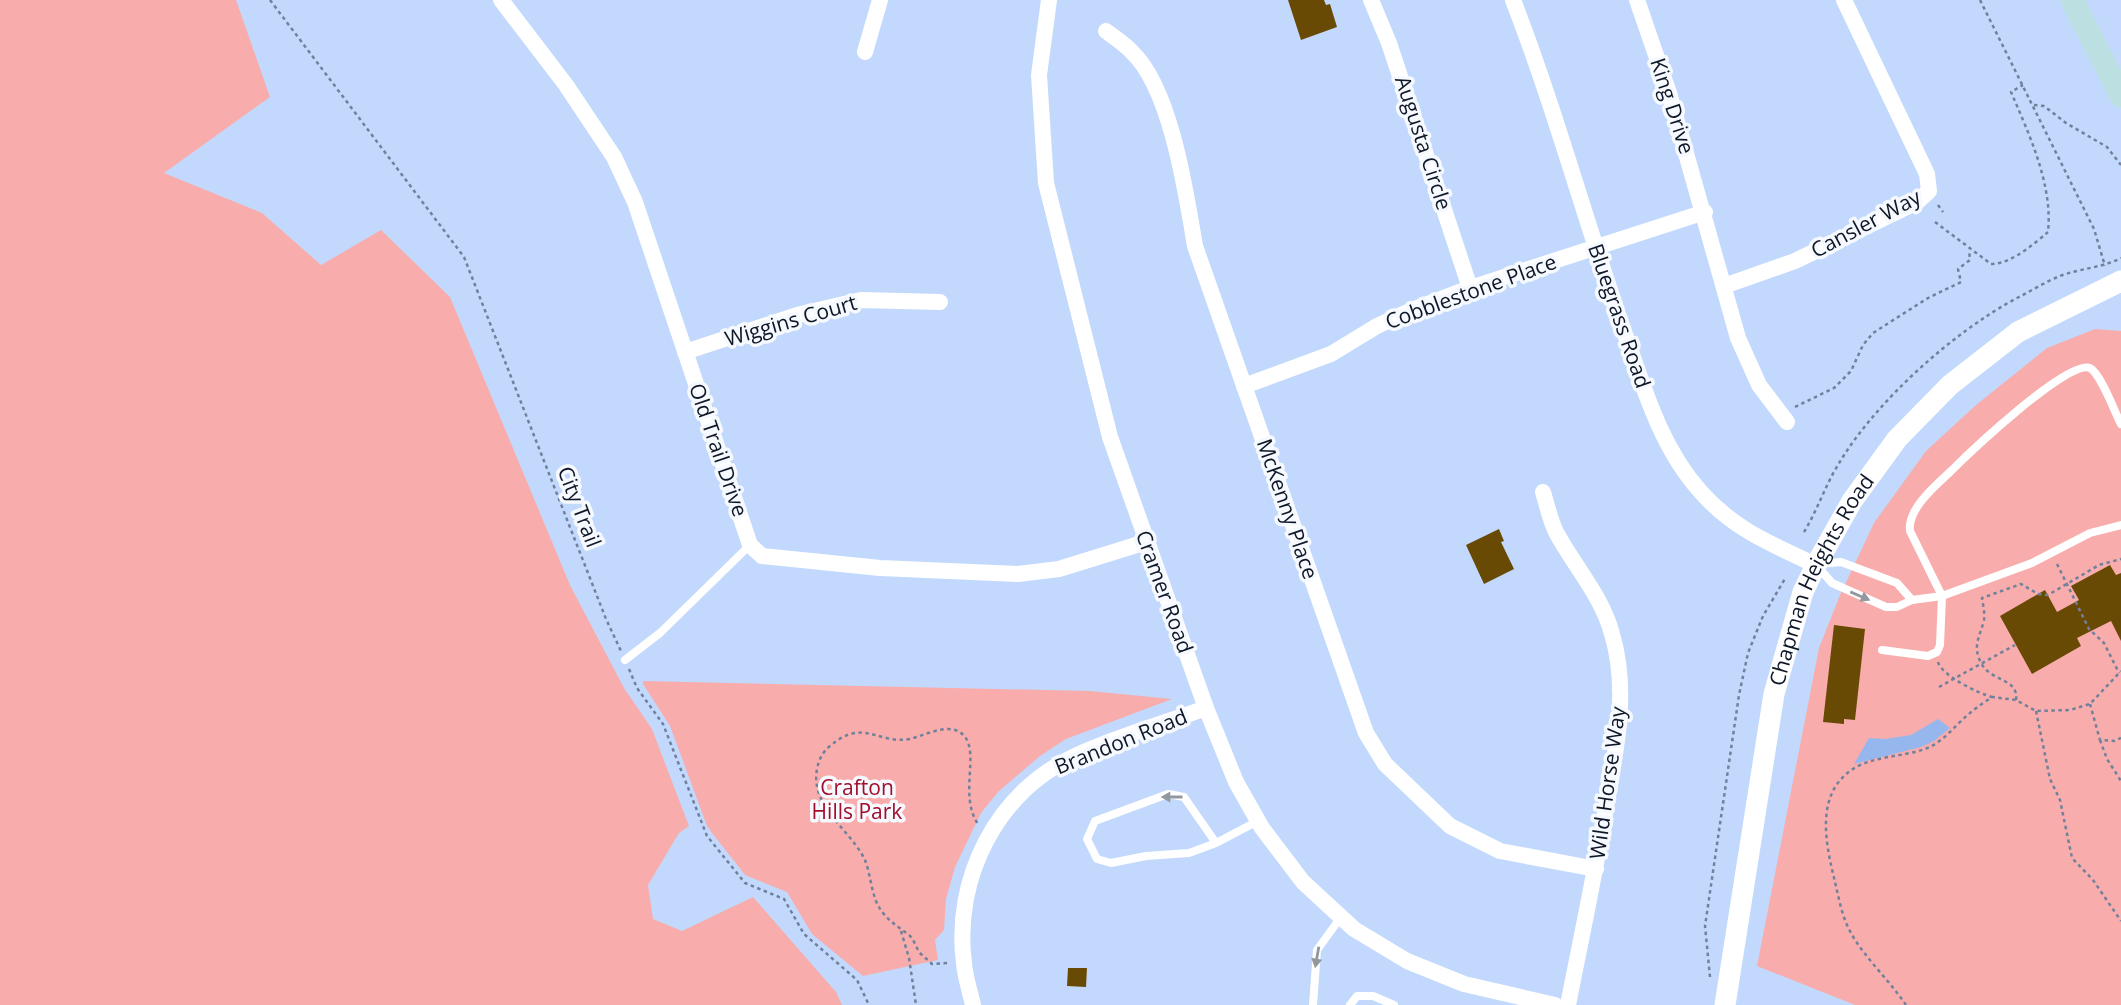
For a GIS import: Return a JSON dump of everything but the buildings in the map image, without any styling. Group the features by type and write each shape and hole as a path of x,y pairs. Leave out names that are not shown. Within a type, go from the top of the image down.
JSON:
{"main road":[{"path":"2072,0 2121,96"}],"street":[{"name":"Old Trail Drive","path":"501,0 566,85 614,157 635,202 750,545 762,556 880,568 1018,574 1059,569 1146,542"},
{"path":"865,52 880,0"},
{"name":"Cramer Road","path":"1049,0 1039,75 1046,183 1110,437 1206,708 1236,782 1258,821 1303,882 1354,929 1407,961 1464,984 1505,999 1555,1005"},
{"name":"Augusta Circle","path":"1371,0 1389,43 1470,288"},
{"name":"Bluegrass Road","path":"1513,0 1542,80 1595,248 1651,409 1663,436 1701,492 1755,537 1816,565"},
{"name":"King Drive","path":"1637,0 1669,93 1738,338 1759,385 1787,422"},
{"name":"Cansler Way","path":"1724,286 1795,261 1917,202 1929,191 1927,174 1844,0"},
{"name":"McKenny Place","path":"1107,32 1133,52 1149,74 1165,111 1185,187 1195,246 1366,733 1385,764 1450,826 1500,850 1596,869"},
{"name":"Cobblestone Place","path":"1244,386 1331,354 1377,326 1470,288 1704,212"},
{"name":"Chapman Heights Road","path":"1725,1005 1774,694 1788,638 1816,565 1852,502 1898,439 1950,385 2018,332 2117,283"},
{"name":"Wiggins Court","path":"684,352 797,315 861,300 940,302"},
{"name":"Wild Horse Way","path":"1543,492 1556,531 1605,612 1618,662 1620,715 1596,869 1568,1005"},
{"name":"Brandon Road","path":"973,1005 963,962 963,928 968,892 989,833 1015,797 1043,774 1076,755 1206,708"}],"lane":[{"path":"1882,650 1928,656 1937,652 1940,645 1942,596 1910,531 1909,523 1938,483 1974,447 2009,415 2084,367 2091,369 2097,376 2121,424"},
{"path":"1816,565 1832,583 1886,607 1897,607 1912,600 1942,596 2032,563 2081,537 2121,525"},
{"path":"625,660 660,633 750,545"},
{"path":"1816,565 1841,562 1897,583 1912,600"},
{"path":"1216,843 1184,797 1168,794 1095,821 1087,839 1097,859 1111,863 1146,856 1189,853 1216,843 1258,821"},
{"path":"1313,1005 1317,950 1341,917"},
{"path":"1350,1005 1357,996 1373,996 1394,1005"}],"path":[{"name":"City Trail","path":"270,0 464,257 606,619 638,688 663,724 707,836 745,883 784,899 804,933 857,980 869,1005"},
{"path":"1980,0 2034,105 2117,283"},
{"path":"1935,222 1991,264 1998,264 2033,245 2048,232 2050,214 2046,189 2011,92 2024,85"},
{"path":"2034,105 2044,106 2066,123 2107,147 2121,165"},
{"path":"1787,422 1789,409 1834,388 1843,380 1873,333 1928,298 1961,282 1958,269 1970,260 1969,250"},
{"path":"1937,652 1940,669 1972,689 1992,697 2016,700 2036,711 2059,711 2090,704 2120,672 2104,643 2090,629 2052,552"},
{"path":"2016,700 2017,692 2014,686 1995,678 1981,663 1977,640 1984,618 1982,598 2021,584 2038,594 2048,595 2099,565 2121,559"},
{"path":"1710,978 1705,926 1739,695 1748,653 1763,616 1786,577"},
{"path":"1939,687 2015,645"},
{"path":"1906,1005 1852,935 1844,918 1826,838 1827,807 1835,788 1850,770 1936,743 1992,697"},
{"path":"2090,704 2107,759 2121,781"},
{"path":"2036,711 2048,767 2060,800 2072,858 2093,880 2121,921"},
{"path":"963,962 932,964 921,954 910,935 901,931 877,904 865,860 822,800 816,776 820,757 829,747 852,733 863,732 902,739 940,730 952,730 963,735 970,747 968,787 973,817 989,833"},
{"path":"2100,740 2113,741 2121,738"},
{"path":"901,931 909,958 916,1005"}],"green space":[{"path":"0,0 236,0 270,97 164,173 262,213 321,265 381,230 450,297 570,585 624,688 652,729 689,826 679,833 648,885 653,919 682,931 753,897 836,992 842,1005 0,1005"},
{"path":"2095,329 2121,331 2121,1005 1855,1005 1757,966 1819,648 1840,595 1874,523 1926,451 1976,405 2047,348"},
{"name":"Crafton Hills Park","path":"643,681 1090,691 1172,699 1066,739 1040,756 998,792 981,813 955,867 946,899 944,930 935,940 938,960 863,976 812,934 787,892 745,875 712,833 670,726"}],"water":[{"path":"1938,719 1950,728 1934,741 1921,747 1854,764 1869,738 1885,739 1911,735"}]}
